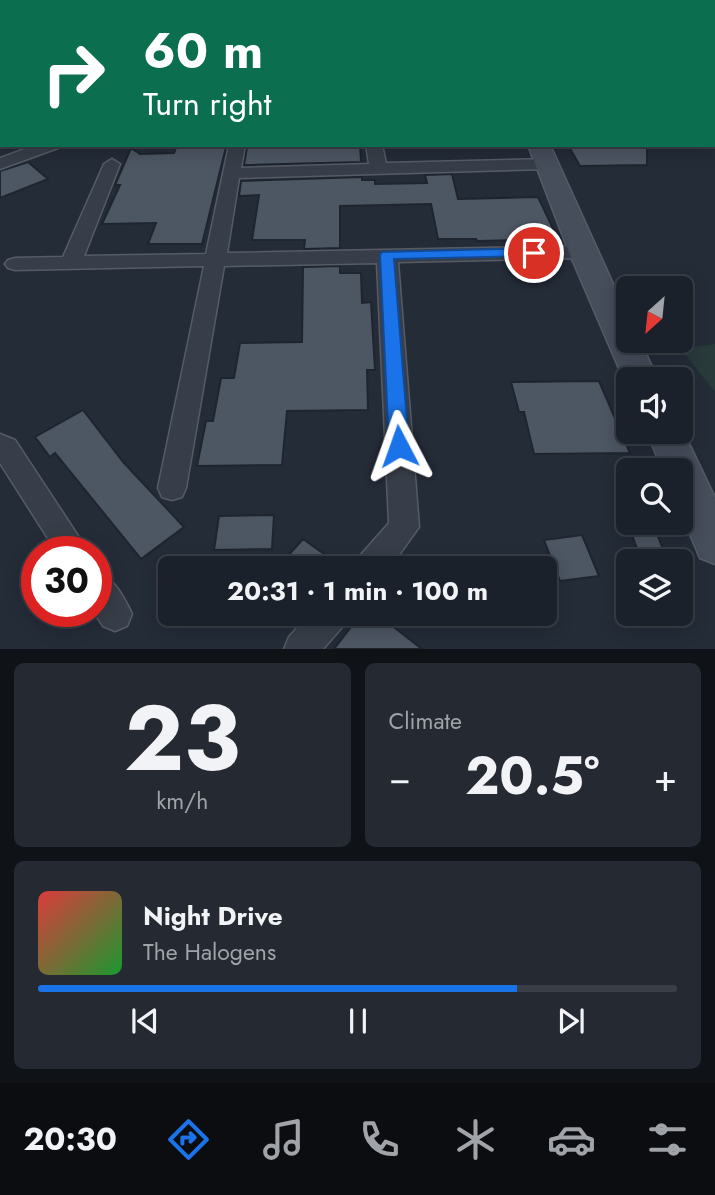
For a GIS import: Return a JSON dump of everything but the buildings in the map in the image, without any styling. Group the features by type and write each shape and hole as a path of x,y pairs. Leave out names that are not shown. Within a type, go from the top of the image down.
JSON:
{"street":[{"path":"0,164 47,147"},
{"path":"172,488 237,147"},
{"path":"374,147 378,169"},
{"path":"232,173 378,169 543,155 635,367"},
{"path":"71,263 113,164"},
{"path":"15,264 583,252"},
{"path":"380,556 404,527 387,255"},
{"path":"670,444 715,544"},
{"path":"0,445 5,448 63,536"},
{"path":"112,610 115,614"},
{"path":"301,649 321,626"}],"shaded area":[{"path":"715,344 715,392 685,354 693,354 693,347"}],"route":[{"path":"399,446 387,255 534,253"}]}
